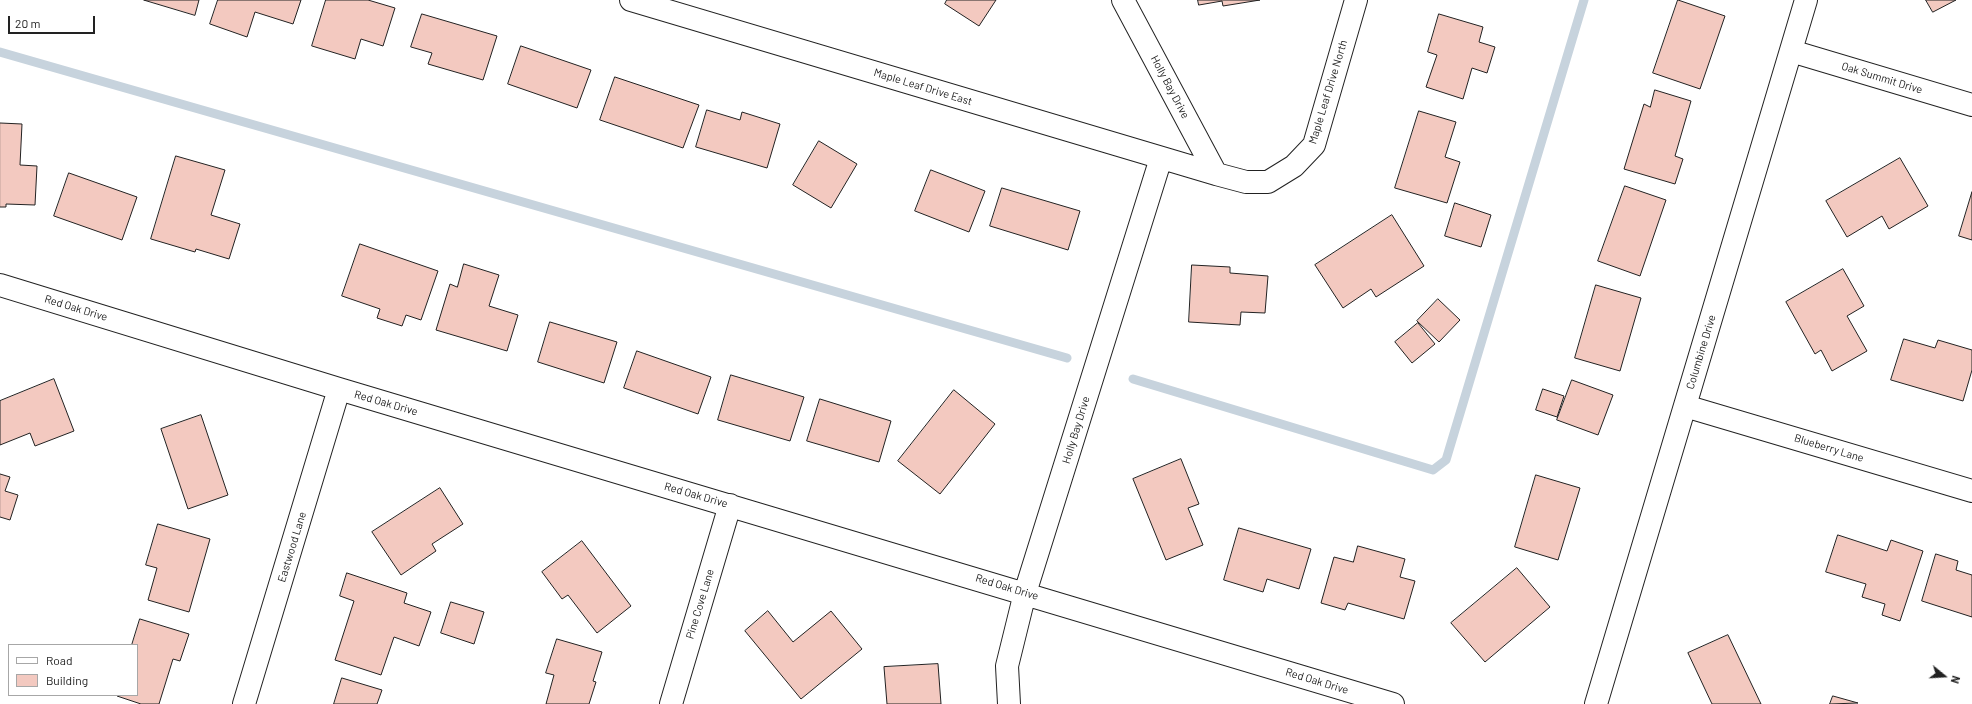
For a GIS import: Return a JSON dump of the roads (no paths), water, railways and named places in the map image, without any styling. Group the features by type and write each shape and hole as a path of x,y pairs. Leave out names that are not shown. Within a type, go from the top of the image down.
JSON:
{"street":[{"name":"Maple Leaf Drive East","path":"631,0 1216,174"},
{"name":"Holly Bay Drive","path":"1123,0 1216,174"},
{"name":"Maple Leaf Drive North","path":"1216,174 1246,182 1268,182 1294,166 1314,145 1356,0"},
{"name":"Columbine Drive","path":"1596,704 1806,0"},
{"name":"Oak Summit Drive","path":"1791,51 1972,105"},
{"name":"Holly Bay Drive","path":"1009,704 1007,666 1025,593 1161,158"},
{"name":"Red Oak Drive","path":"0,285 339,389 1393,704"},
{"name":"Eastwood Lane","path":"244,704 339,389"},
{"name":"Blueberry Lane","path":"1686,406 1972,491"},
{"name":"Pine Cove Lane","path":"671,704 730,505"}],"waterway":[{"path":"1133,379 1433,470 1446,460 1584,0"},
{"path":"0,52 1067,358"}]}
